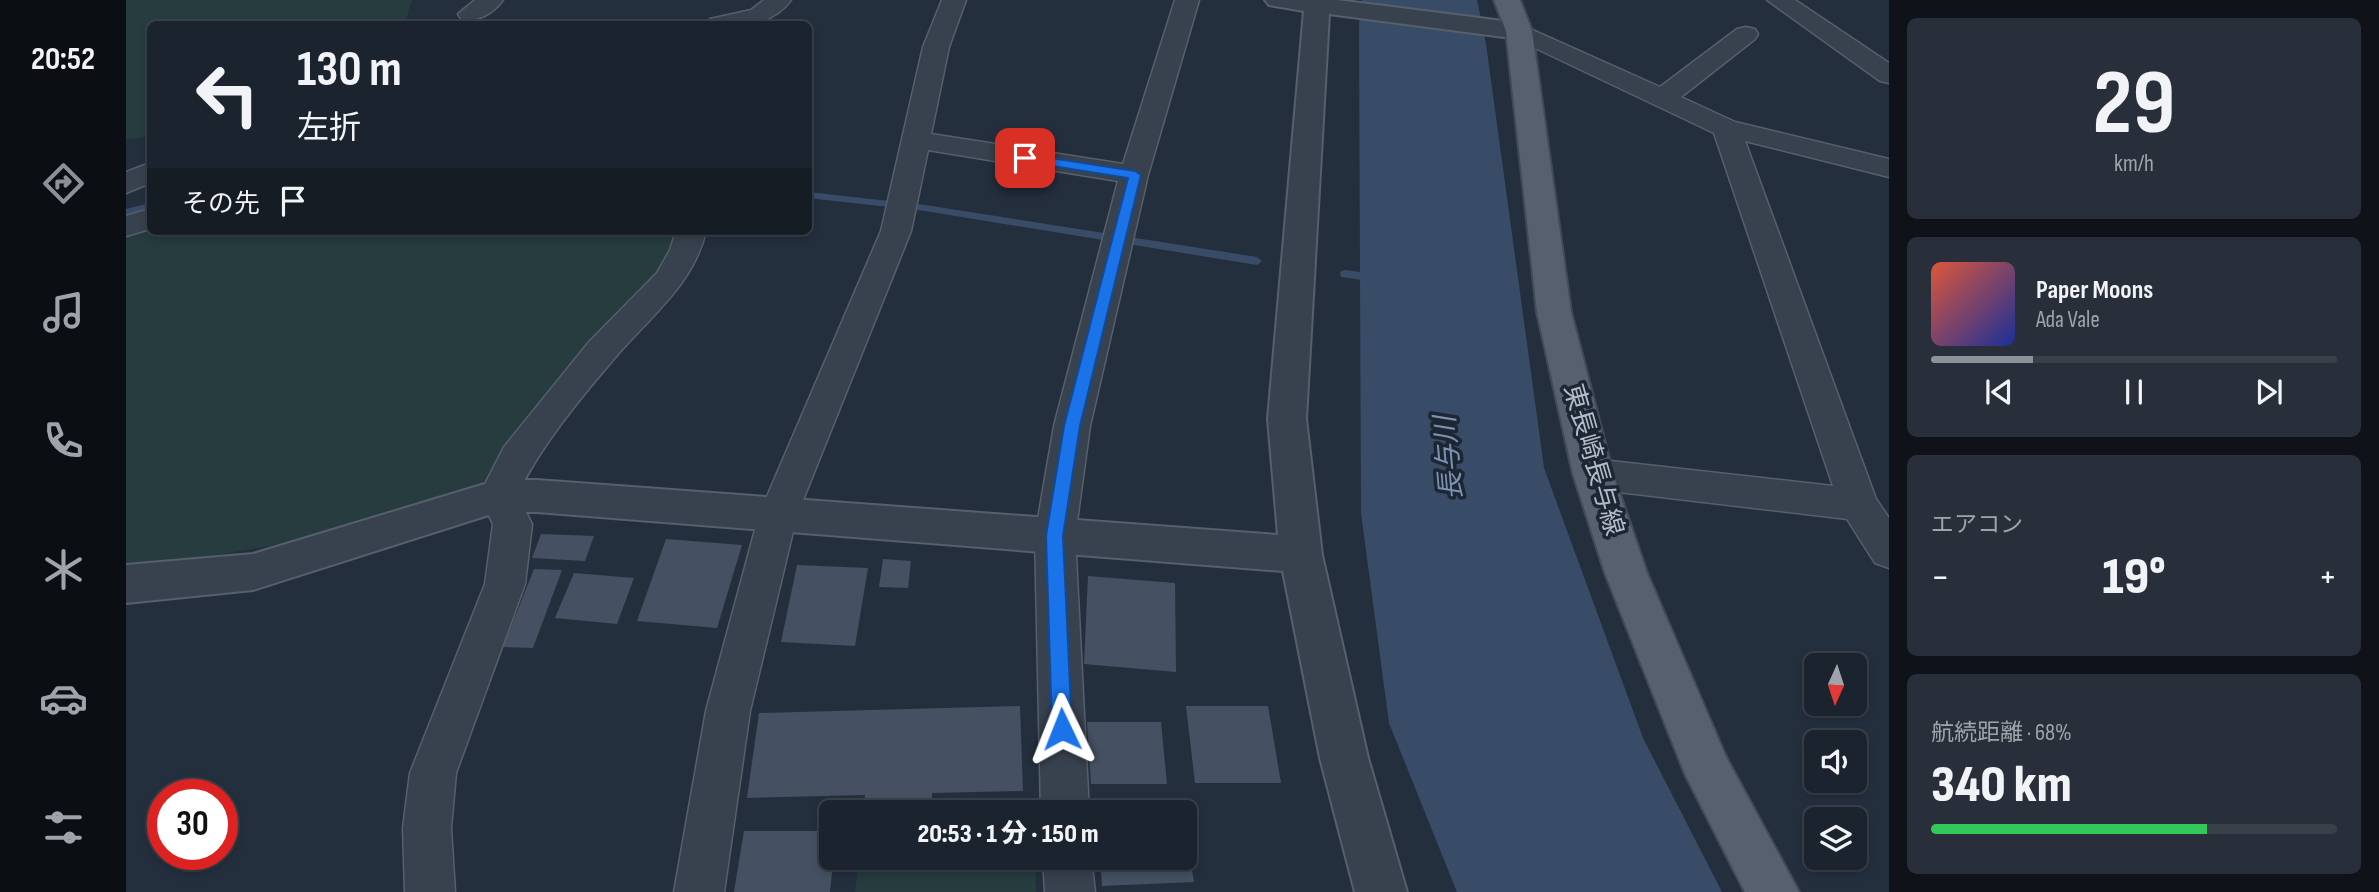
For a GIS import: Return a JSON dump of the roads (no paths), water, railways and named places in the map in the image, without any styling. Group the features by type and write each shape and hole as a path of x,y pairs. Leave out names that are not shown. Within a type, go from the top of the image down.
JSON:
{"main road":[{"name":"東長崎長与線","path":"1509,20 1554,312 1593,474 1626,573 1709,774 1773,892"}],"street":[{"path":"470,14 491,0"},
{"path":"721,0 766,12"},
{"path":"699,892 728,711 778,514 895,231 936,47 954,0"},
{"path":"1065,800 1055,536 1072,426 1135,175 1186,0"},
{"path":"1278,0 1509,20 1726,128 1889,167"},
{"path":"1779,0 1889,75"},
{"path":"1324,4 1287,419 1301,555 1344,758 1381,892"},
{"path":"731,21 766,12"},
{"path":"1663,98 1746,34"},
{"path":"1726,128 1859,505 1889,551"},
{"path":"916,140 1135,175"},
{"path":"126,184 147,174"},
{"path":"126,226 147,220"},
{"path":"498,496 525,446 601,351 669,281 686,250 690,235"},
{"path":"1593,474 1859,505"},
{"path":"126,584 253,572 498,496 537,496 1301,555"},
{"path":"430,892 427,828 433,772 505,584 513,524 498,496"},
{"path":"1068,870 1070,892"}],"water":[{"name":"長与川","path":"1362,0 1477,0 1486,44 1544,468 1643,738 1722,892 1457,892 1389,723 1361,513 1359,24"}],"waterway":[{"path":"812,195 925,208 1257,261"},
{"path":"126,212 147,207"},
{"path":"1345,274 1376,278"}]}
